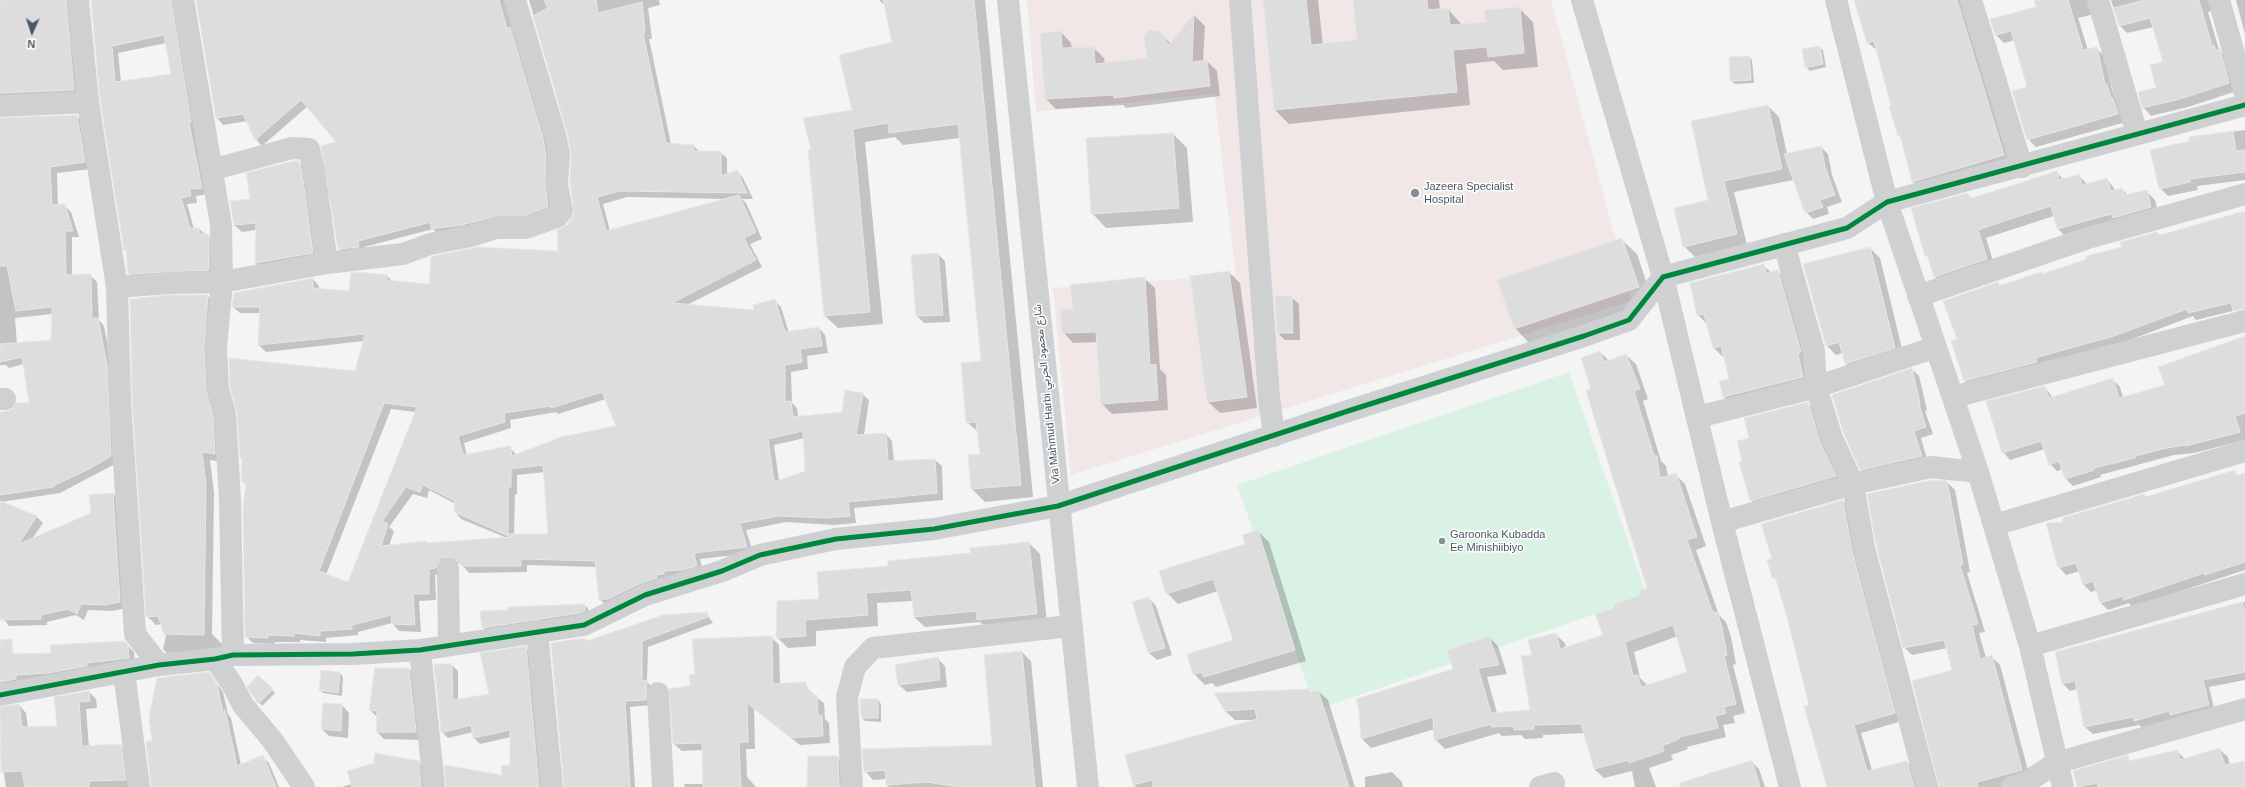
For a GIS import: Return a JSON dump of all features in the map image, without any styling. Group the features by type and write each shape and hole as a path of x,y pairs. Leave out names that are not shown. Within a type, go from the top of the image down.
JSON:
{"street":[{"path":"78,0 88,102 117,287 120,400 135,634 159,665"},
{"path":"183,0 221,225 222,282 216,347 218,389 225,414 230,500 224,657 243,705 273,741 304,787"},
{"path":"117,287 169,283 222,282 327,263 403,254 430,244 471,236 496,228 526,228 557,217 562,211 557,184 559,154 555,135 515,0"},
{"name":"Via Mahmud Harbi شارع محمود الحربي","path":"1008,0 1070,626 1088,787"},
{"path":"1240,0 1268,397 1274,436"},
{"path":"1836,0 1887,202 1978,472 2030,646 2056,763 2063,787"},
{"path":"1971,0 2022,167"},
{"path":"2098,0 2137,134"},
{"path":"2219,0 2245,93"},
{"path":"1586,1 1664,276 1722,522 1790,787"},
{"path":"0,106 88,102"},
{"path":"0,695 159,665 224,657 353,654 420,650 449,644 584,625 645,595 722,571 760,555 805,544 836,539 934,530 1058,506 1348,411 1584,336 1629,320 1664,276 1847,228 1887,202 2022,167 2245,105"},
{"path":"211,170 292,148 309,148 314,171 327,263"},
{"path":"1918,296 2088,238 2245,194"},
{"path":"1784,244 1814,351 1816,387 1832,438 1853,484 1864,548 1927,787"},
{"path":"1953,397 2245,322"},
{"path":"1698,417 1816,387 1936,347"},
{"path":"1994,524 2245,451"},
{"path":"1722,522 1853,484 1932,467 1978,472"},
{"path":"448,569 449,644"},
{"path":"2030,646 2245,584"},
{"path":"852,787 847,697 855,667 873,648 1070,626"},
{"path":"537,631 552,787"},
{"path":"420,650 434,787"},
{"path":"124,672 139,787"},
{"path":"658,693 663,787"},
{"path":"2012,787 2025,783 2056,763 2245,709"}],"shaded area":[{"name":"Jazeera Specialist Hospital","path":"1027,0 1551,0 1632,301 1071,475 1053,288 1236,275 1214,94 1036,112"}],"green space":[{"name":"Garoonka Kubadda Ee Minishiibiyo","path":"1569,372 1647,596 1316,710 1237,485"}],"building":[{"path":"0,0 66,0 74,90 0,93"},
{"path":"91,0 171,0 191,122 189,123 202,188 190,189 191,196 181,198 190,228 199,228 199,234 209,234 209,270 128,274 126,250 124,251 100,100","holes":["164,35 171,74 115,82 112,46"]},
{"path":"196,0 499,0 507,29 510,27 543,138 546,155 545,183 548,207 524,216 496,216 462,225 431,229 431,222 358,241 359,247 338,249 321,146 336,142 301,100 255,140 243,114 216,118"},
{"path":"544,0 596,0 598,13 642,2 645,32 643,33 666,143 694,145 694,151 721,151 721,176 737,170 747,193 619,191 597,197 606,231 739,195 756,232 744,238 756,260 672,303 754,310 753,305 775,299 785,332 819,327 822,346 800,349 802,362 785,365 785,402 791,401 793,417 842,412 845,390 863,393 856,435 886,433 888,461 935,459 937,493 848,502 850,516 827,518 779,516 740,523 747,547 694,553 697,566 683,570 664,571 664,574 656,575 657,578 639,584 608,599 599,600 595,561 521,559 521,566 462,566 454,558 441,558 436,568 429,569 429,594 413,594 415,625 392,624 391,615 352,625 352,629 320,631 320,636 294,633 294,636 268,635 268,638 245,637 243,509 246,482 241,481 242,459 240,458 237,413 230,387 229,358 355,371 365,334 258,345 260,307 232,307 234,293 313,278 313,288 349,291 351,273 356,272 387,275 386,280 429,284 431,257 433,256 478,247 558,251 557,230 567,225 574,214 570,183 571,155 567,132 533,16 548,8","holes":["602,392 616,426 561,437 512,456 510,446 463,455 458,436 505,422 504,413 550,406 551,408","384,403 417,407 348,582 319,571","803,431 805,471 774,482 768,439","543,465 548,534 508,534 508,487 511,487 511,469","423,485 455,501 454,512 511,537 426,543 426,541 381,546 388,524 382,521 406,487 420,492"]},
{"path":"883,0 974,0 1021,485 971,489 968,455 980,454 976,422 966,423 961,363 981,361 958,124 889,133 888,123 853,129 870,312 824,316 808,150 811,150 803,118 852,110 839,55 892,42"},
{"path":"1263,0 1306,0 1311,45 1357,40 1353,0 1427,0 1428,10 1448,8 1450,25 1486,22 1484,10 1520,7 1524,53 1488,57 1487,47 1453,50 1457,92 1274,110"},
{"path":"1854,0 1957,0 2004,155 1912,182 1900,135 1898,136 1889,107 1891,106 1874,41 1867,43"},
{"path":"2034,0 2068,0 2083,50 2097,47 2105,84 2107,84 2111,99 2113,98 2118,114 2027,140 2012,91 2027,87 2011,31 1995,35 1990,19 2036,7"},
{"path":"2145,0 2199,0 2212,46 2214,45 2216,50 2220,49 2229,83 2180,99 2142,108 2138,92 2156,88 2150,65 2163,62 2150,18 2119,26 2113,8"},
{"path":"1194,14 1192,62 1207,60 1210,86 1114,98 1114,95 1045,99 1040,33 1061,31 1062,48 1094,47 1095,64 1147,58 1144,38 1146,33 1150,30 1159,31 1169,45"},
{"path":"1820,46 1823,64 1805,68 1802,49"},
{"path":"1749,56 1751,80 1730,81 1729,57"},
{"path":"1768,105 1782,169 1724,181 1737,234 1683,247 1674,208 1708,200 1691,121"},
{"path":"77,115 85,162 50,167 52,205 65,204 73,231 65,231 66,275 91,274 92,318 98,318 107,365 111,456 53,487 0,495 0,412 11,410 16,403 29,403 22,357 0,362 0,344 51,340 52,307 16,311 7,266 0,266 0,118"},
{"path":"2233,131 2236,151 2245,150 2245,172 2190,179 2190,182 2159,189 2150,150 2190,141 2189,137"},
{"path":"1173,133 1179,208 1091,214 1086,138"},
{"path":"1821,146 1825,167 1835,195 1820,200 1823,207 1805,213 1784,154"},
{"path":"293,161 299,161 302,173 313,253 255,263 256,223 234,225 230,201 250,199 246,173"},
{"path":"2057,171 2059,180 2079,174 2082,185 2107,178 2111,191 2122,188 2124,195 2147,190 2151,207 2113,218 2111,214 2057,229 2051,206 2004,221 1978,230 1987,259 1934,277 1927,255 1925,256 1911,208 1968,193 1969,199"},
{"path":"2245,211 2245,309 2233,311 2231,303 2188,313 2187,309 2114,336 2035,358 2037,362 1964,381 1951,341 1957,339 1943,301 1998,282 1999,286 2087,259 2086,256 2122,247 2120,242 2157,232 2160,235"},
{"path":"1622,238 1639,287 1514,329 1497,280"},
{"path":"1870,247 1895,348 1845,364 1839,342 1826,346 1803,264"},
{"path":"938,253 943,315 916,316 911,255"},
{"path":"1764,264 1766,273 1778,270 1801,352 1798,353 1803,377 1723,397 1719,381 1729,379 1721,346 1713,348 1704,314 1697,315 1690,283"},
{"path":"1229,271 1247,397 1207,402 1190,276"},
{"path":"1145,277 1150,365 1156,364 1158,400 1101,404 1096,332 1062,333 1060,309 1073,309 1070,285"},
{"path":"170,295 208,295 204,348 206,390 213,416 215,454 202,452 206,484 204,635 164,634 158,616 146,617 132,399 130,299"},
{"path":"1275,296 1292,296 1293,333 1277,333"},
{"path":"2245,336 2245,413 2235,416 2240,432 2186,446 2167,448 2135,456 2135,458 2094,468 2094,470 2065,479 2059,461 2049,465 2041,441 2002,453 1986,401 2045,386 2049,398 2113,378 2119,398 2165,385 2158,367"},
{"path":"1600,351 1604,362 1626,354 1640,389 1634,391 1654,456 1657,456 1660,478 1676,473 1697,537 1687,540 1713,613 1717,612 1722,627 1727,655 1724,656 1736,704 1724,707 1726,713 1715,716 1718,728 1679,737 1679,739 1662,746 1664,751 1629,763 1629,760 1594,769 1581,724 1534,725 1534,729 1514,730 1514,726 1491,727 1491,724 1434,740 1433,717 1361,739 1359,710 1356,699 1453,669 1447,650 1489,636 1499,665 1478,668 1491,713 1530,710 1521,656 1532,655 1528,640 1556,633 1560,649 1603,635 1595,614 1614,608 1613,605 1641,595 1640,591 1647,588 1586,391 1591,388 1581,358","holes":["1673,625 1687,672 1641,687 1638,675 1633,676 1625,642"]},
{"path":"1912,368 1919,404 1926,427 1914,431 1922,456 1860,470 1844,434 1832,395"},
{"path":"1808,402 1820,442 1836,476 1750,501 1739,462 1742,461 1737,441 1749,438 1744,418"},
{"path":"2235,470 2236,475 2245,473 2245,562 2205,575 2204,573 2124,600 2123,596 2100,603 2093,581 2083,585 2076,563 2058,568 2046,523 2063,522 2062,518 2144,494 2145,497"},
{"path":"1932,480 1947,481 1963,564 1960,565 1978,624 1972,625 1980,659 1992,655 2022,770 1977,782 1978,787 1939,787 1912,681 1952,670 1944,640 1903,648 1876,545 1867,494"},
{"path":"113,493 120,602 105,605 81,604 77,614 68,609 41,615 41,619 0,620 0,501 37,516 19,544 91,513 89,495"},
{"path":"1843,500 1852,551 1895,713 1854,725 1867,771 1907,761 1914,787 1827,787 1804,706 1809,705 1787,617 1775,577 1772,578 1767,560 1772,559 1761,524"},
{"path":"1258,530 1295,650 1204,677 1201,672 1193,675 1187,654 1233,640 1213,579 1166,594 1159,571 1245,544 1242,535"},
{"path":"1029,542 1037,614 977,620 976,611 914,617 911,590 866,593 868,615 805,620 806,636 776,638 777,601 819,599 817,572 888,566 888,561 970,553 970,548"},
{"path":"1149,597 1165,648 1148,653 1132,602"},
{"path":"2242,602 2245,612 2245,672 2203,680 2209,705 2170,715 2169,711 2134,721 2133,717 2084,727 2075,681 2062,684 2055,652"},
{"path":"585,604 585,611 580,613 482,628 480,611 508,610 508,607"},
{"path":"707,612 708,617 642,641 642,681 647,680 646,700 625,701 630,787 564,787 551,643 585,638 584,642 663,615"},
{"path":"772,636 773,684 805,682 811,695 817,695 818,715 822,715 823,736 791,738 747,703 748,742 739,742 741,787 703,787 702,743 673,744 669,689 690,686 689,675 695,674 692,639"},
{"path":"12,639 13,654 51,653 50,645 125,641 128,645 129,658 87,663 87,666 48,673 16,675 16,679 0,682 0,640"},
{"path":"526,646 539,787 446,787 444,765 502,775 501,766 510,765 510,730 473,738 471,725 441,733 434,664 452,664 453,700 489,694 480,653"},
{"path":"1022,651 1035,787 960,787 926,782 886,785 885,770 864,772 862,749 992,745 984,655"},
{"path":"938,657 940,680 898,685 895,665"},
{"path":"375,668 409,668 416,732 376,732 377,711 369,710"},
{"path":"321,670 340,672 338,693 319,690"},
{"path":"209,672 217,684 223,713 225,710 237,766 263,755 276,787 151,787 146,741 152,741 149,717 157,678"},
{"path":"258,675 273,689 258,704 247,687"},
{"path":"1309,689 1310,693 1318,690 1349,787 1153,787 1152,780 1133,785 1125,755 1257,719 1255,709 1225,711 1214,693"},
{"path":"89,691 90,701 79,702 82,746 121,744 126,780 89,781 89,787 25,787 22,771 1,772 0,707 19,704 22,727 57,726 54,697"},
{"path":"860,699 878,699 878,718 861,718"},
{"path":"323,703 342,704 341,731 321,729"},
{"path":"2219,748 2225,765 2245,761 2245,787 2098,787 2097,783 2077,787 2073,771 2128,755 2129,761 2178,750 2180,760"},
{"path":"375,753 419,761 421,787 352,787 347,771 374,763"},
{"path":"808,756 838,756 839,787 807,787"},
{"path":"1752,760 1760,787 1680,787 1680,783"}],"cycle path":[{"path":"0,695 159,665 215,659 233,655 353,654 420,650 584,625 645,595 722,571 760,555 836,539 934,529 1058,506 1348,411 1584,336 1629,320 1663,277 1847,228 1887,202 2245,105"}],"place":[{"name":"Jazeera Specialist Hospital","path":"1415,193"},
{"name":"Garoonka Kubadda Ee Minishiibiyo","path":"1442,541"}]}
